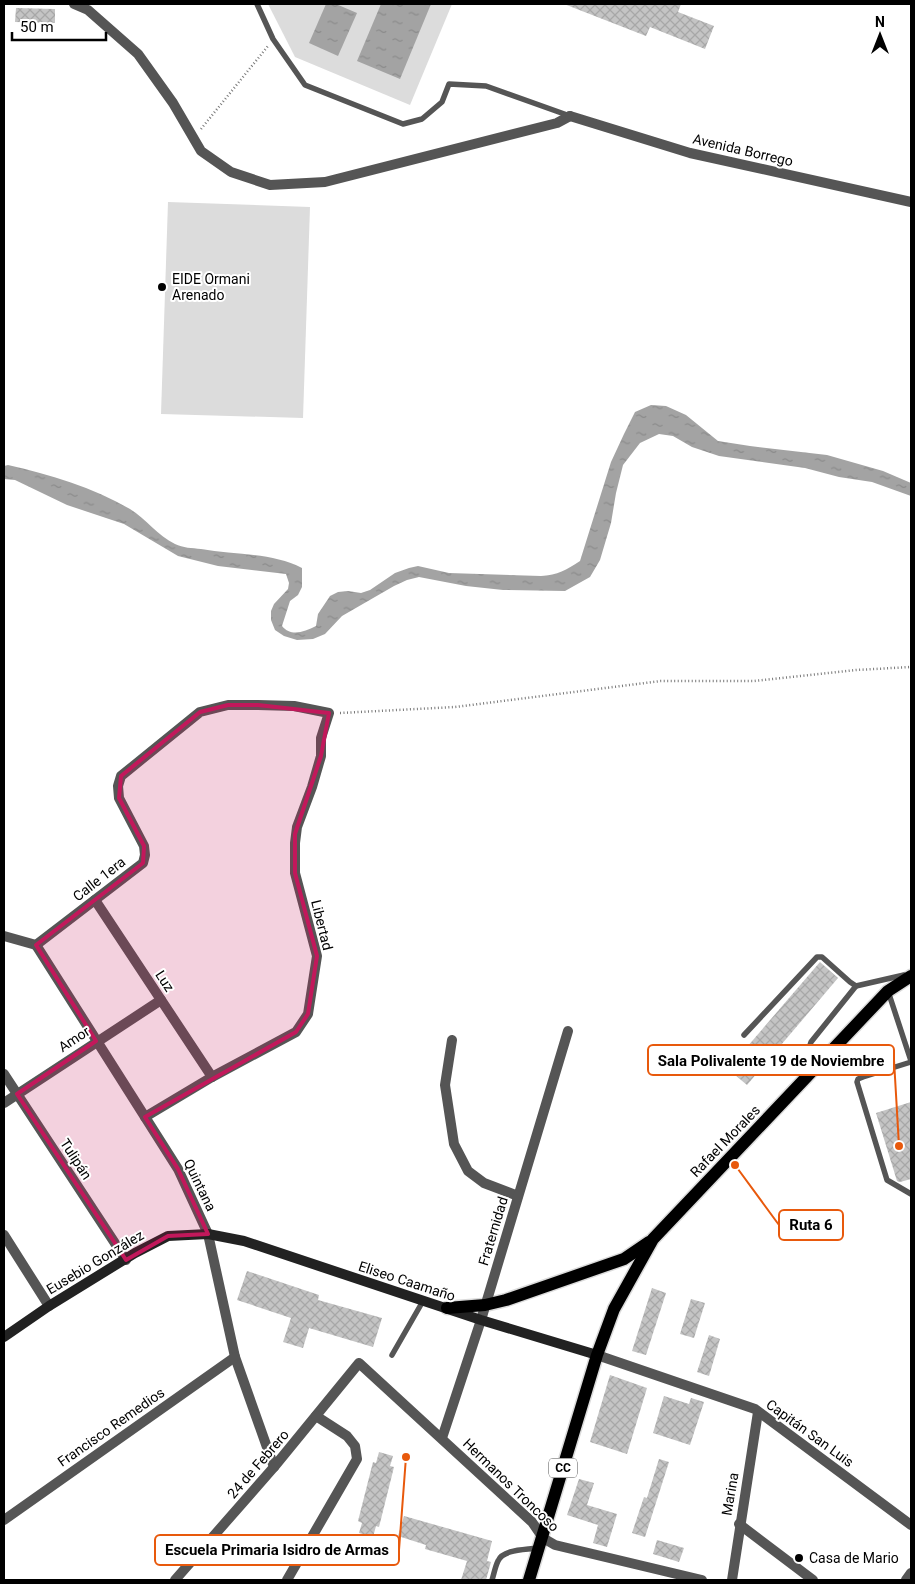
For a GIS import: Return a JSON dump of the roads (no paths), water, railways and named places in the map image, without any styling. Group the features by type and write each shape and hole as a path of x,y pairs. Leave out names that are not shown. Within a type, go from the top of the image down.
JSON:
{"main road":[{"name":"Rafael Morales","path":"597,1354 614,1310 653,1239 888,991 911,975"},
{"name":"Eusebio González","path":"4,1336 49,1306 168,1236 208,1234"},
{"name":"Eliseo Caamaño","path":"208,1234 244,1241 481,1320 597,1354"},
{"path":"446,1308 485,1305 506,1300 624,1259 653,1239"},
{"name":"CC","path":"529,1580 597,1354"}],"street":[{"path":"74,4 88,10 138,54 173,102 201,151 231,172 270,185 325,182 557,123 570,116"},
{"name":"Avenida Borrego","path":"570,116 690,153 911,202"},
{"name":"Calle 1era","path":"36,945 143,863 145,855 144,846 119,798 118,786 121,776 200,712 228,705 258,705 294,706 328,713"},
{"name":"Libertad","path":"145,1117 212,1077 296,1032 308,1014 317,956 295,873 294,842 297,827 321,756 322,738 328,713"},
{"name":"Luz","path":"95,900 212,1077"},
{"path":"4,936 36,945"},
{"name":"Quintana","path":"36,945 178,1168 208,1234 235,1357 274,1467"},
{"name":"Amor","path":"4,1103 161,1000"},
{"name":"Fraternidad","path":"442,1438 481,1320 568,1031"},
{"path":"452,1040 445,1085 454,1144 468,1171 484,1183 518,1196"},
{"name":"Tulipán","path":"4,1074 126,1260"},
{"path":"4,1236 49,1306"},
{"name":"Capitán San Luis","path":"597,1354 755,1409 911,1525"},
{"name":"Francisco Remedios","path":"4,1520 235,1357"},
{"name":"Hermanos Troncoso","path":"359,1363 532,1522 541,1543 702,1580"},
{"name":"24 de Febrero","path":"175,1580 274,1467 359,1363"},
{"name":"Marina","path":"732,1580 739,1524 758,1412"},
{"path":"287,1580 357,1459 355,1446 347,1436 316,1416"},
{"path":"739,1524 813,1580"},
{"path":"906,1580 911,1574"}],"lane":[{"path":"257,4 273,39 304,85 402,124 422,119 442,102 449,84 486,86 570,116"},
{"path":"744,1035 817,957 822,957 856,986"},
{"path":"813,1071 809,1048 810,1042 856,986 911,975"},
{"path":"888,991 911,1061 863,1077 858,1079 857,1082 887,1180 911,1194"},
{"path":"392,1355 423,1301"},
{"path":"492,1580 501,1556 541,1543"}],"water":[{"path":"326,4 336,4 357,13 338,56 309,43"},
{"path":"381,4 431,4 400,79 357,61"},
{"path":"651,405 666,406 686,415 718,441 827,455 883,471 911,483 911,496 872,482 839,477 805,468 719,456 692,447 673,436 659,434 640,443 623,465 611,523 600,560 590,577 565,591 503,590 466,586 419,577 394,586 342,616 325,634 313,639 297,640 284,636 275,630 271,620 271,611 274,604 288,589 289,583 286,574 218,566 178,556 124,524 67,505 15,480 4,479 4,466 8,465 40,473 86,488 116,501 130,509 163,537 178,545 188,548 278,559 302,568 302,587 298,595 290,601 282,626 289,631 298,632 316,626 318,614 330,596 338,592 361,593 370,590 395,573 409,568 418,566 449,573 541,576 562,572 580,561 611,462 635,412"}],"place":[{"name":"EIDE Ormani Arenado","path":"162,287"},
{"name":"Sala Polivalente 19 de Noviembre","path":"899,1146"},
{"name":"Ruta 6","path":"735,1165"},
{"name":"Escuela Primaria Isidro de Armas","path":"406,1457"},
{"name":"Casa de Mario","path":"799,1558"}]}
